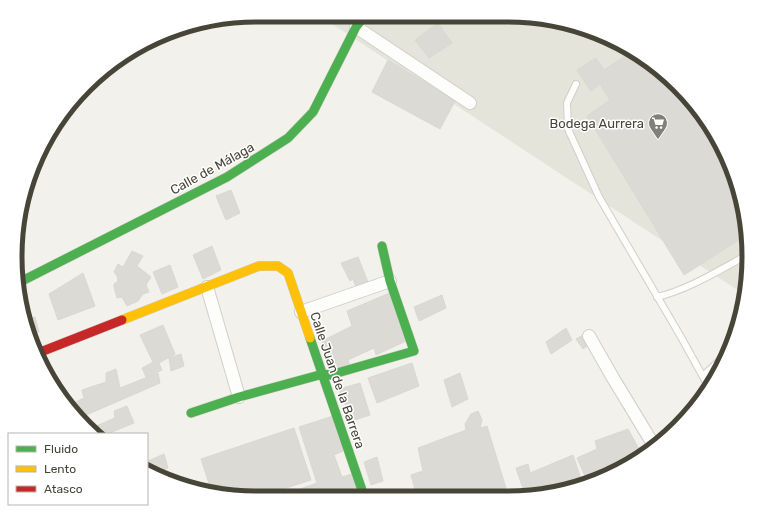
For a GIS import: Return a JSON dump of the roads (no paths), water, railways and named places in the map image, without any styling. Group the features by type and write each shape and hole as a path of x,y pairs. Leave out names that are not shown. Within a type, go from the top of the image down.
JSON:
{"street":[{"name":"Calle de Málaga","path":"24,281 227,177 288,138 313,112 360,22"},
{"path":"356,27 470,103"},
{"path":"191,413 239,397 322,374 330,375 414,352 390,281 382,246"},
{"name":"Calle Juan de la Barrera","path":"207,287 259,266 278,266 288,273 362,491"},
{"path":"301,312 390,281"},
{"path":"42,351 207,287 239,397"},
{"path":"589,336 652,441"}],"lane":[{"path":"576,84 567,103 568,129 599,197 706,382"},
{"path":"657,297 668,295 690,285 742,257"},
{"path":"703,376 717,362"}],"place":[{"name":"Bodega Aurrera","path":"658,140"}]}
